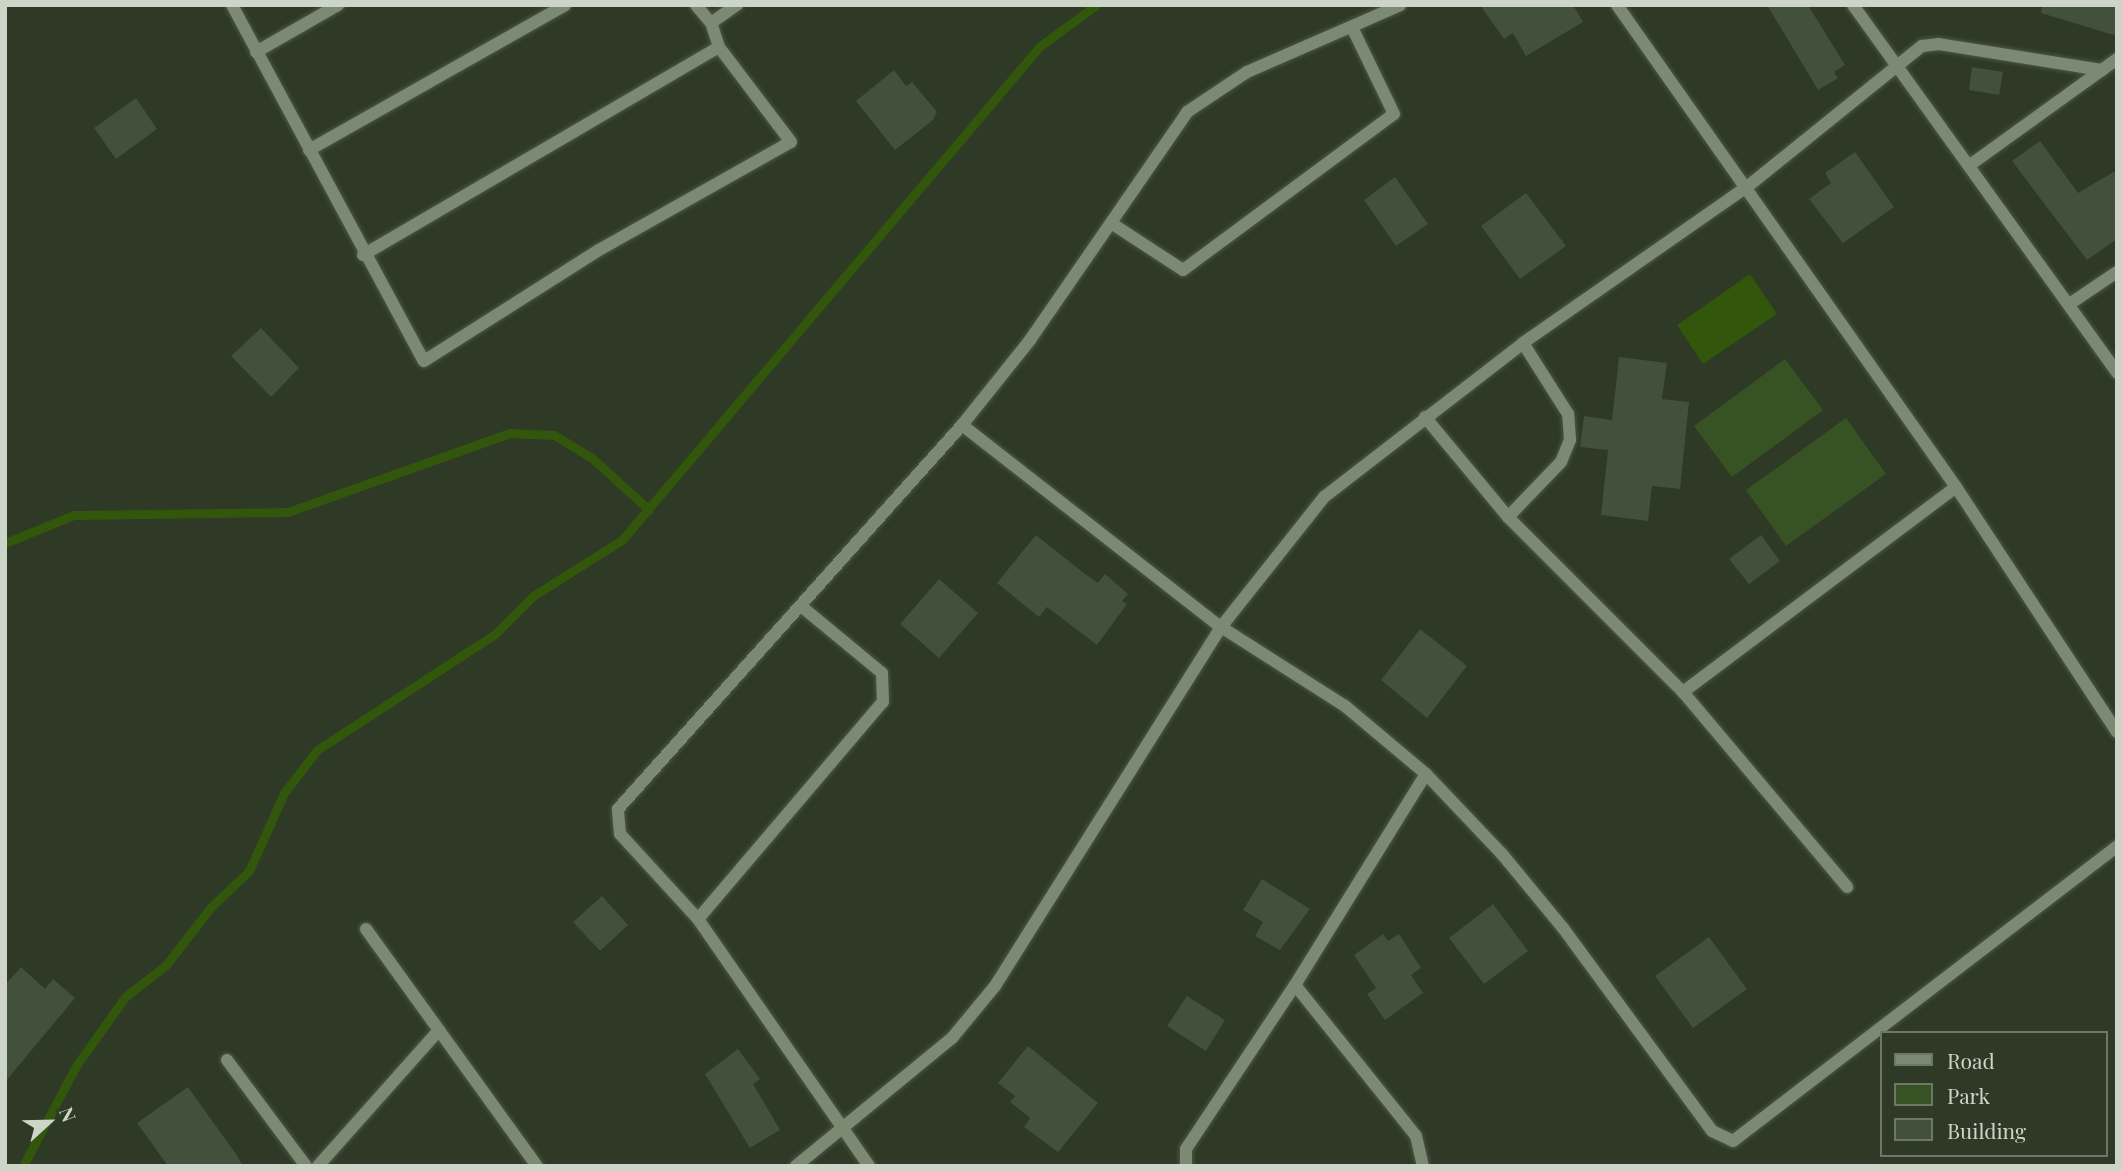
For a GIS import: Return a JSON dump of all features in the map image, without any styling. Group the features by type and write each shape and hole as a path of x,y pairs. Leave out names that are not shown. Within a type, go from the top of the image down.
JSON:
{"street":[{"path":"232,5 363,255 424,361 599,250 791,142 719,47 711,23 696,5"},
{"path":"256,52 338,5"},
{"path":"309,150 565,5"},
{"path":"711,23 737,5"},
{"path":"869,1166 698,919 620,834 618,809 962,425 1030,340 1187,113 1247,72 1400,5"},
{"path":"1617,5 1956,487 2117,732"},
{"path":"1853,5 2071,303 2117,373"},
{"path":"1111,223 1183,270 1394,114 1352,27"},
{"path":"796,1166 953,1038 995,986 1221,627 1324,497 1523,343 1747,187 1922,46 1939,44 2102,70"},
{"path":"363,255 719,47"},
{"path":"1970,165 2117,59"},
{"path":"2071,303 2117,272"},
{"path":"1508,517 1561,462 1570,440 1568,414 1523,343"},
{"path":"1425,418 1508,517 1683,692 1847,887"},
{"path":"962,425 1221,627 1345,706 1426,775 1502,854 1563,928 1712,1131 1733,1141 2117,846"},
{"path":"1683,692 1956,487"},
{"path":"698,919 883,702 882,673 801,606"},
{"path":"1186,1166 1186,1149 1295,985 1426,775"},
{"path":"366,929 537,1166"},
{"path":"1295,985 1416,1136 1423,1166"},
{"path":"318,1166 439,1030"},
{"path":"226,1060 306,1166"}],"green space":[{"path":"1785,359 1823,410 1732,477 1694,426"},
{"path":"1846,418 1886,474 1786,546 1746,490"}],"shaded area":[{"path":"1750,274 1777,314 1703,364 1677,325"}],"building":[{"path":"1480,5 1573,5 1583,22 1526,56 1513,33 1504,39"},
{"path":"1767,5 1808,5 1845,65 1834,72 1838,78 1818,90"},
{"path":"2042,5 2117,5 2117,36 2041,13"},
{"path":"1972,67 2003,72 1999,95 1969,90"},
{"path":"894,70 906,86 912,82 937,112 933,120 895,150 856,101"},
{"path":"136,98 157,129 116,159 94,128"},
{"path":"2040,141 2078,193 2117,170 2117,239 2087,260 2012,161"},
{"path":"1855,152 1894,207 1843,243 1809,199 1831,183 1825,173"},
{"path":"1395,177 1428,224 1396,246 1364,200"},
{"path":"1526,193 1566,246 1520,279 1481,226"},
{"path":"261,328 299,368 271,397 231,356"},
{"path":"1619,357 1667,363 1662,399 1689,402 1680,489 1652,486 1648,521 1601,515 1608,450 1580,447 1584,416 1612,420"},
{"path":"1036,535 1098,583 1105,574 1128,594 1122,601 1127,604 1097,645 1047,607 1039,617 997,583"},
{"path":"1761,535 1780,561 1749,584 1729,559"},
{"path":"939,579 978,613 939,658 900,624"},
{"path":"1420,629 1467,666 1427,718 1381,680"},
{"path":"1262,879 1310,909 1280,950 1255,936 1263,922 1243,910"},
{"path":"602,896 628,925 600,951 573,922"},
{"path":"1493,904 1528,951 1484,984 1449,938"},
{"path":"1383,934 1388,941 1399,934 1421,968 1411,975 1423,993 1385,1020 1367,994 1376,988 1354,955"},
{"path":"1709,937 1747,989 1693,1028 1655,976"},
{"path":"21,967 45,989 53,979 75,998 5,1082 5,985"},
{"path":"1187,996 1225,1020 1206,1051 1167,1026"},
{"path":"1028,1046 1098,1103 1058,1152 1024,1127 1030,1118 1010,1102 1015,1096 998,1083"},
{"path":"738,1049 760,1079 753,1084 780,1130 750,1148 705,1074"},
{"path":"188,1087 243,1166 168,1166 137,1123"}],"waterway":[{"path":"23,1166 76,1066 125,997 166,965 211,907 249,871 284,793 317,750 495,634 533,596 622,540 1039,47 1096,5"},
{"path":"5,543 74,515 288,512 510,433 554,435 592,458 649,510"}]}
